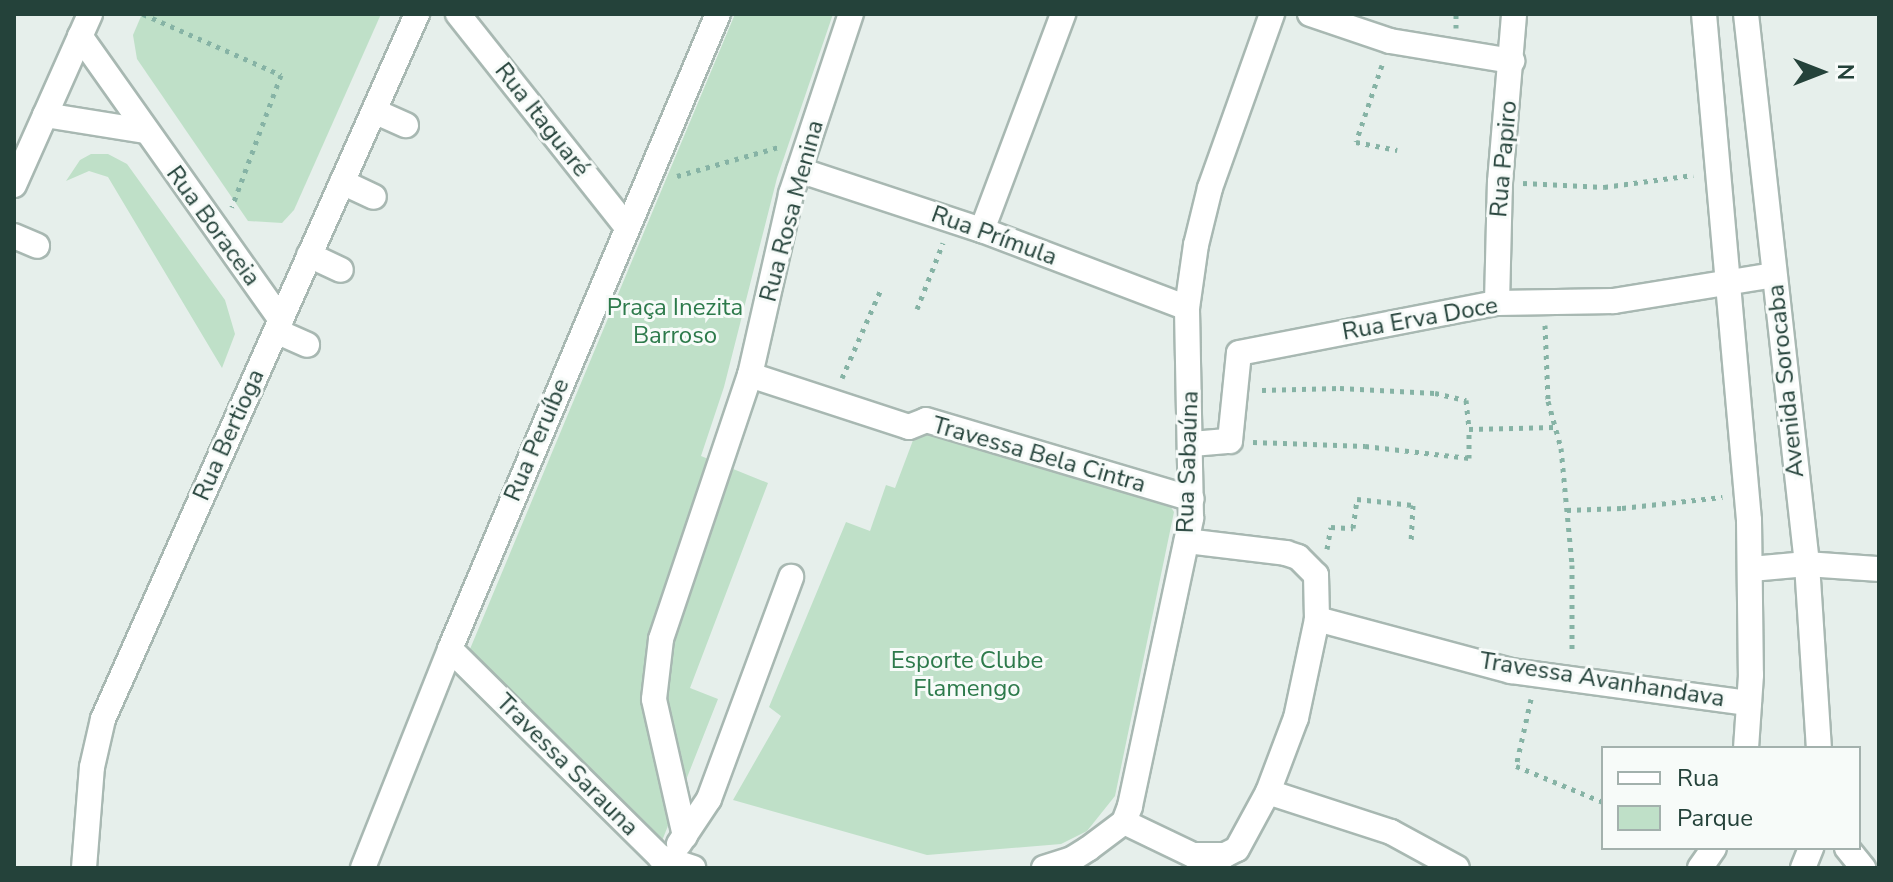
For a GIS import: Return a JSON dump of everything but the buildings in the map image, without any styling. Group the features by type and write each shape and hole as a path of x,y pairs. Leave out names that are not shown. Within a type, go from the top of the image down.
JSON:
{"street":[{"name":"Rua Bertioga","path":"84,868 92,767 103,719 417,14"},
{"name":"Rua Itaguaré","path":"458,14 626,226"},
{"name":"Rua Peruíbe","path":"363,868 450,649 718,14"},
{"name":"Rua Rosa Menina","path":"685,836 654,699 657,662 670,609 750,375 802,162 851,14"},
{"path":"982,230 1063,14"},
{"name":"Rua Sabaúna","path":"1124,822 1136,783 1187,541 1192,499 1192,444 1187,308 1205,205 1272,14"},
{"path":"1312,14 1390,41 1512,61"},
{"name":"Rua Papiro","path":"1497,303 1500,182 1514,14"},
{"name":"Avenida Sorocaba","path":"1704,14 1751,569 1746,746"},
{"name":"Avenida Sorocaba","path":"1746,14 1807,564 1819,746"},
{"name":"Rua Boraceia","path":"85,25 145,131 221,237 278,325"},
{"path":"14,185 85,25"},
{"path":"374,111 406,125"},
{"path":"45,115 145,131"},
{"name":"Rua Prímula","path":"802,162 1187,308"},
{"path":"342,182 374,197"},
{"path":"14,236 37,246"},
{"path":"309,255 341,270"},
{"name":"Rua Erva Doce","path":"1230,441 1239,353 1497,303 1614,301 1774,275"},
{"path":"278,325 307,345"},
{"name":"Travessa Bela Cintra","path":"750,375 909,427 926,420 1192,499"},
{"path":"1192,444 1230,441"},
{"path":"1044,868 1072,859 1124,822 1208,861 1237,849 1268,792 1296,718 1317,619 1319,588 1308,565 1286,553 1187,541"},
{"path":"1751,569 1807,564 1879,569"},
{"path":"662,861 685,836 709,799 791,577"},
{"name":"Travessa Avanhandava","path":"1317,619 1535,674 1749,703"},
{"name":"Travessa Sarauna","path":"450,649 662,861 693,868"},
{"path":"1268,792 1376,826 1441,856 1457,868"},
{"path":"1700,868 1713,850"},
{"path":"1849,850 1863,868"}],"path":[{"path":"143,14 281,75 221,237"},
{"path":"1390,41 1356,142 1397,150"},
{"path":"650,170 671,178 785,145 802,162"},
{"path":"1500,182 1604,187 1717,171"},
{"path":"917,309 952,220"},
{"path":"833,402 851,352 881,289"},
{"path":"1545,304 1548,401 1561,448 1572,565 1572,677"},
{"path":"1230,441 1365,446 1469,458 1466,400 1435,393 1340,388 1235,391"},
{"path":"1469,429 1554,427"},
{"path":"1567,510 1622,508 1746,494"},
{"path":"1308,565 1326,552 1331,527 1353,528 1357,499 1413,505 1411,540"},
{"path":"1535,674 1529,718 1516,766 1601,801"}],"green space":[{"path":"142,14 381,14 294,210 282,223 248,221 137,59 133,35"},
{"name":"Praça Inezita Barroso","path":"735,14 833,14 777,178 724,387 701,456 768,483 690,688 718,699 660,846 470,649"},
{"path":"91,154 108,154 127,164 225,300 235,334 222,368 108,177 89,171 66,181 80,160"},
{"name":"Esporte Clube Flamengo","path":"918,427 1169,504 1174,512 1115,796 1087,831 1061,844 927,855 733,800 781,716 769,707 846,522 870,531 886,485 895,488"}]}
